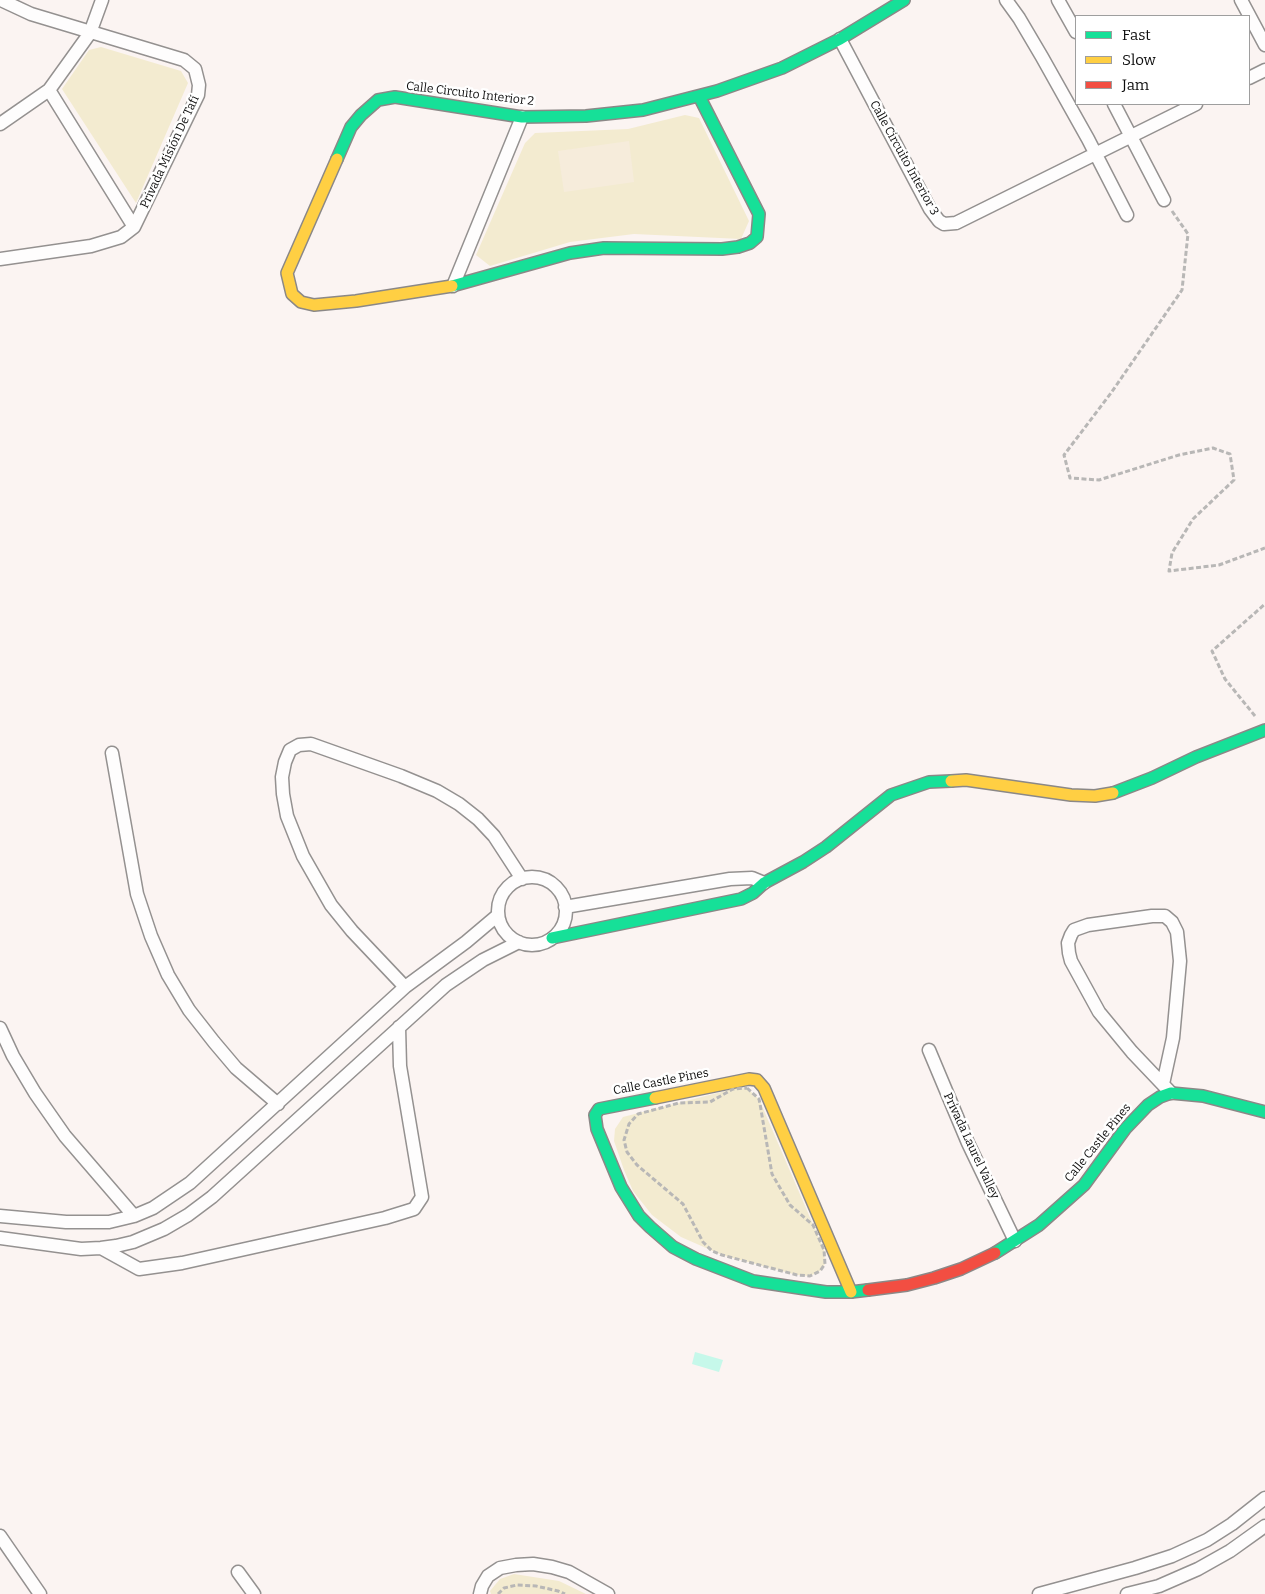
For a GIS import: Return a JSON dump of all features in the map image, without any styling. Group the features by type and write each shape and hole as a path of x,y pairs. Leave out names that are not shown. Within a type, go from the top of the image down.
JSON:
{"street":[{"name":"Privada Misión De Tafi","path":"1,0 31,14 184,60 191,64 198,73 198,95 134,227"},
{"path":"0,124 49,90 90,32 102,0"},
{"name":"Calle Circuito Interior 2","path":"453,286 356,301 314,304 301,302 292,294 287,273 351,127 378,100 395,97 522,116 586,116 643,110 717,91 782,68 840,39 904,0"},
{"path":"1006,0 1042,56 1096,154 1127,216"},
{"path":"1058,0 1075,30"},
{"path":"1241,0 1249,15"},
{"path":"1250,17 1265,45"},
{"name":"Calle Circuito Interior 3","path":"840,39 930,209 939,221 944,224 956,223 1194,105"},
{"path":"1250,78 1265,70"},
{"name":"Privada Misión De Tafi","path":"49,90 134,227"},
{"path":"453,286 570,253 604,248 722,249 750,243 757,237 759,214 699,96"},
{"path":"1115,105 1164,200"},
{"path":"453,286 522,116"},
{"path":"0,259 91,246 121,237 134,227"},
{"path":"552,938 734,901 753,893 764,883 804,862 826,847 891,795 911,787 928,782 966,780 1071,795 1095,796 1112,793 1152,778 1262,726"},
{"path":"406,986 352,931 331,905 303,856 287,816 283,794 282,777 290,750 299,745 311,744 437,791 459,804 478,819 494,836 522,878"},
{"path":"112,753 137,894 151,936 168,974 189,1010 236,1068 278,1104"},
{"path":"522,878 539,878 554,886 562,895 565,907 560,929 552,938 542,944 530,945 519,942 509,936 502,927 498,915 503,893 511,884 522,878"},
{"path":"565,907 730,878 752,878 764,883"},
{"path":"0,1216 109,1222 134,1216 153,1208 190,1183 406,986 466,942 498,915"},
{"path":"1167,1089 1180,961 1177,932 1172,922 1165,916 1152,916 1088,925 1074,930 1068,943 1069,953 1099,1012 1132,1052 1167,1089 1265,1112"},
{"path":"0,1238 81,1249 101,1248 133,1242 164,1229 188,1215 212,1197 446,985 463,972 519,942"},
{"path":"101,1248 138,1269 173,1264 385,1218 414,1209 422,1197 400,1066 399,1027"},
{"path":"0,1028 13,1056 35,1093 65,1136 134,1216"},
{"name":"Privada Laurel Valley","path":"929,1050 964,1134 1015,1241"},
{"name":"Calle Castle Pines","path":"851,1292 764,1088 757,1080 749,1079 599,1109 595,1115 597,1129 620,1187 640,1216 673,1247 696,1259 753,1281 798,1290 851,1292 934,1278 962,1269 1015,1241 1052,1215 1084,1185 1137,1115 1167,1089"},
{"path":"1039,1594 1172,1556 1207,1540 1232,1524 1265,1498"},
{"path":"1127,1594 1159,1586 1198,1569 1230,1551 1265,1526"},
{"path":"0,1536 40,1594"},
{"path":"480,1594 488,1576 500,1568 533,1564 569,1572 608,1594"},
{"path":"238,1572 254,1594"}],"path":[{"path":"1164,200 1188,234 1182,290 1111,394 1064,455 1070,478 1100,480 1179,455 1214,448 1230,454 1234,480 1194,519 1172,553 1170,571 1220,565 1265,548"},
{"path":"1262,726 1225,680 1212,651 1265,604"},
{"path":"747,1088 758,1099 760,1104 772,1174 790,1205 812,1225 824,1250 825,1264 820,1271 810,1276 797,1275 712,1251 703,1242 683,1204 637,1165 626,1152 624,1140 629,1124 638,1114 679,1103 710,1102 733,1089 747,1088"},
{"path":"498,1594 504,1588 517,1585 558,1590 565,1594"}],"shaded area":[{"path":"101,47 181,71 188,83 136,203 62,89 89,50"},
{"path":"685,115 699,118 749,221 741,239 634,234 570,242 490,266 476,255 525,143 535,133 628,129"},
{"path":"629,141 634,182 564,192 558,151"},
{"path":"747,1088 759,1099 824,1250 825,1264 820,1271 810,1276 797,1275 722,1255 681,1237 652,1215 633,1191 614,1141 615,1129 623,1117 733,1089"},
{"path":"695,1352 723,1360 719,1372 692,1364"},
{"path":"514,1574 559,1581 586,1594 491,1594 490,1591 500,1579"}],"traffic: fast":[{"path":"337,159 351,127 378,100 395,97 522,117 586,116 643,110 717,91 782,68 840,39 904,0"},
{"path":"452,286 570,253 604,248 722,249 750,243 757,237 759,214 699,96"},
{"path":"1113,793 1265,730"},
{"path":"552,938 741,899 753,893 764,883 826,847 891,795 929,782 951,781"},
{"path":"995,1253 1039,1225 1084,1185 1125,1129 1148,1105 1160,1097 1171,1093 1203,1096 1265,1112"},
{"path":"655,1098 599,1109 595,1115 597,1129 621,1187 639,1216 650,1227 673,1247 696,1259 753,1281 826,1292 868,1290"}],"traffic: slow":[{"path":"337,159 287,273 292,294 301,302 314,305 356,301 452,286"},
{"path":"951,781 966,780 1071,795 1095,796 1113,793"},
{"path":"655,1098 749,1079 757,1080 764,1088 851,1292"}],"traffic: jam":[{"path":"868,1290 907,1285 934,1278 961,1269 995,1253"}]}
